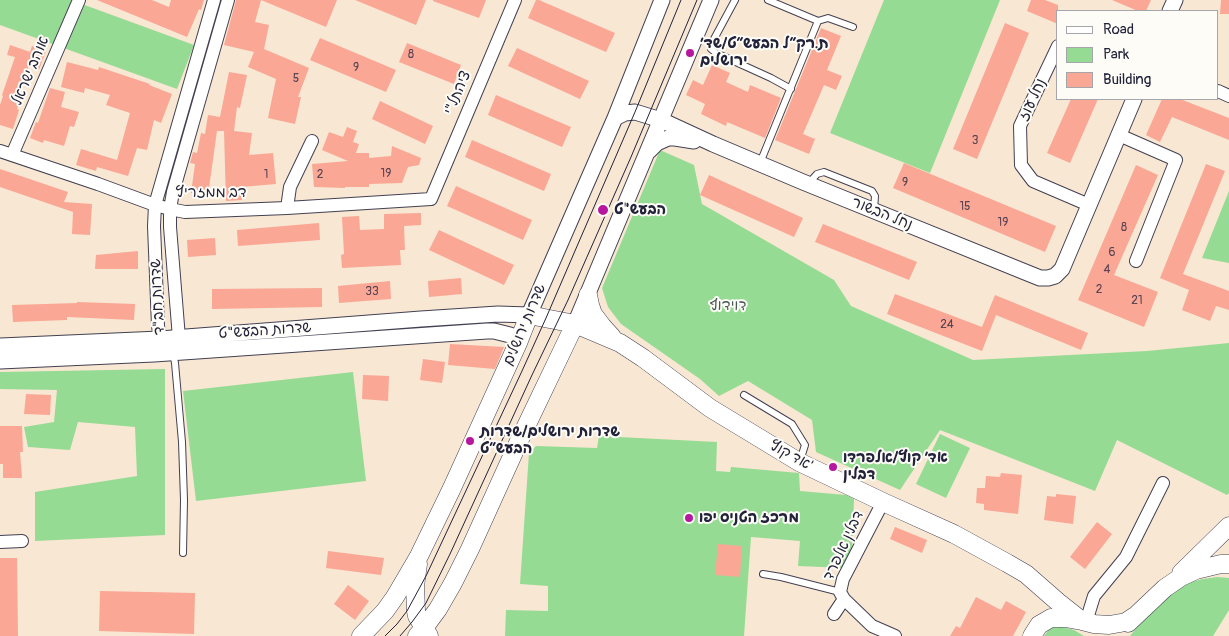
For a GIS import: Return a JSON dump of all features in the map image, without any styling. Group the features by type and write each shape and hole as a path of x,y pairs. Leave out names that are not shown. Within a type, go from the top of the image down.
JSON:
{"main road":[{"path":"588,295 590,306 597,320 620,343"},
{"name":"אד קוץ'","path":"529,315 576,324 620,343 644,358 710,408 799,462 954,534 1026,574 1084,622"},
{"name":"שדרות ירושלים","path":"360,636 385,611 420,556 518,343 529,315"},
{"path":"423,634 458,574 518,441 576,324"},
{"path":"1032,636 1040,625 1052,618 1065,618 1109,625 1126,622 1165,588 1229,526"},
{"path":"420,556 416,578 415,606 423,634"},
{"path":"1165,588 1180,577 1196,570 1225,564"},
{"path":"1119,636 1134,616"}],"street":[{"name":"אוהב ישראל","path":"6,153 79,0"},
{"name":"שדרות חב\"ד","path":"214,0 154,205 158,326 160,339 173,352 179,338 170,209 173,192 228,0"},
{"name":"ציהתל\"י","path":"431,198 515,0"},
{"name":"שדרות ירושלים","path":"529,315 615,118 662,0"},
{"path":"576,324 710,0"},
{"name":"נחל עוז","path":"1056,50 1020,126 1021,165 1033,181 1090,205"},
{"path":"1090,205 1134,100"},
{"name":"נחל הבשור","path":"615,118 625,113 636,112 661,120 760,164 1040,278 1052,278 1062,269 1090,205"},
{"path":"1119,135 1176,160 1136,261"},
{"name":"נחל הבשור","path":"646,157 657,142 668,138 682,138 713,144"},
{"path":"287,208 290,187 312,141"},
{"name":"דב ממזריץ","path":"6,153 154,205 185,212 287,208 431,198"},
{"name":"שדרות הבעש\"ט","path":"0,346 179,338 498,314 529,315"},
{"name":"שדרות הבעש\"ט","path":"0,361 173,352 487,331 510,335 518,343"},
{"path":"1084,622 1094,596 1126,557 1163,483"},
{"name":"דבלין אלפרד","path":"882,502 843,580 842,596 872,626 895,636"},
{"path":"0,542 22,542"},
{"path":"834,614 842,596"}],"lane":[{"path":"735,0 711,49 791,89"},
{"path":"768,0 818,21 828,18 853,27"},
{"path":"760,164 818,21"},
{"path":"173,352 182,442 183,553"},
{"path":"744,396 792,424 805,444 799,462"},
{"path":"763,574 781,577 842,596"}],"green space":[{"path":"0,0 71,0 194,45 177,89 0,25"},
{"path":"884,0 1000,0 930,173 830,133"},
{"name":"דוידוף","path":"660,150 694,165 702,204 834,280 851,306 973,360 1147,351 1229,343 1229,493 1227,495 1117,440 1095,491 940,430 900,490 816,452 812,420 748,381 719,396 700,379 621,324 608,307 602,288"},
{"path":"1229,191 1229,263 1202,258"},
{"path":"165,369 165,535 35,541 35,492 137,476 135,427 78,422 70,450 28,447 24,427 54,422 57,390 0,389 0,372"},
{"path":"353,372 366,481 196,501 183,391"},
{"path":"940,434 970,448 946,498 916,484"},
{"name":"מרכז הטניס יפו","path":"599,436 717,442 716,471 730,472 731,467 799,473 800,491 846,495 854,499 852,555 846,568 798,566 800,541 751,537 744,636 505,636 506,610 548,611 548,586 520,584 529,453 536,446 597,448"},
{"path":"1217,577 1229,578 1229,610 1213,636 1130,636 1141,622 1172,592 1186,583"},
{"path":"1062,627 1074,630 1084,636 1044,636 1050,628"}],"building":[{"path":"97,0 152,0 169,7 171,0 204,0 187,37"},
{"path":"236,0 261,0 255,22 269,25 264,49 309,68 298,97 301,97 295,124 268,118 276,79 248,67 254,52 224,45"},
{"path":"261,0 337,0 326,27"},
{"path":"355,0 426,0 416,25"},
{"path":"433,0 486,0 479,18"},
{"path":"536,0 615,33 606,52 528,18"},
{"path":"1031,0 1045,0 1058,5 1056,23 1027,11"},
{"path":"1112,0 1151,0 1146,10 1136,10"},
{"path":"1221,0 1229,0 1229,14 1220,14"},
{"path":"1005,23 1029,33 977,159 953,149"},
{"path":"821,28 841,36 827,70 842,76 836,90 824,85 803,134 815,139 809,154 775,140"},
{"path":"320,38 396,70 386,92 310,60"},
{"path":"407,43 461,65 454,84 399,62"},
{"path":"10,45 30,52 32,46 46,51 39,70 29,66 20,91 23,92 13,129 0,125 2,95 15,57 7,55"},
{"path":"517,48 589,81 580,99 508,66"},
{"path":"67,62 98,70 99,67 150,84 172,94 161,123 154,120 147,150 137,148 128,176 97,167 96,171 76,165 81,149 117,160 130,113 106,105 110,95 85,88 84,93 61,87"},
{"path":"712,65 730,73 726,82 748,92 750,85 781,98 765,138 727,122 726,126 701,114 705,104 686,95 693,80 703,85"},
{"path":"229,72 247,75 240,108 237,107 234,131 252,133 249,155 273,153 276,184 241,187 242,200 226,201 224,131 217,131 208,195 191,193 195,164 190,163 193,152 197,153 201,133 205,134 208,115 220,117"},
{"path":"50,88 65,92 61,107 79,112 74,127 70,126 64,146 44,140 43,143 30,138 36,122 38,123"},
{"path":"496,95 571,127 562,147 488,115"},
{"path":"1071,100 1098,100 1070,163 1047,153"},
{"path":"1162,100 1183,100 1229,118 1229,140 1172,117 1160,142 1146,135"},
{"path":"380,101 433,126 425,144 372,119"},
{"path":"347,127 357,131 353,142 359,144 356,153 369,153 369,158 391,156 392,146 421,158 419,165 408,167 402,183 369,184 369,187 314,187 312,164 348,161 322,150 329,132 343,137"},
{"path":"472,140 551,174 544,191 465,157"},
{"path":"904,163 1056,226 1045,252 893,188"},
{"path":"1206,164 1225,171 1183,274 1229,291 1229,310 1216,306 1210,321 1182,310 1189,290 1160,278"},
{"path":"1136,165 1158,175 1114,275 1158,292 1144,327 1078,300"},
{"path":"0,169 68,192 64,202 92,204 90,235 72,234 73,212 0,187"},
{"path":"709,175 803,218 794,237 700,195"},
{"path":"456,186 532,220 523,240 447,206"},
{"path":"421,213 421,225 404,226 405,250 400,250 401,265 342,268 341,255 344,254 342,217 359,216 360,230 384,229 384,214"},
{"path":"319,223 320,240 238,246 237,230"},
{"path":"823,224 917,262 909,280 815,242"},
{"path":"439,230 514,265 504,285 429,250"},
{"path":"215,238 216,255 188,257 187,240"},
{"path":"138,251 138,269 95,269 96,255"},
{"path":"461,278 462,294 429,297 428,281"},
{"path":"390,281 391,299 339,303 338,286"},
{"path":"322,288 322,307 212,309 212,289"},
{"path":"895,294 982,327 995,295 1088,333 1081,350 996,315 982,351 887,314"},
{"path":"77,302 135,304 134,320 67,317 67,320 13,322 12,305"},
{"path":"450,344 504,347 495,369 448,365"},
{"path":"423,359 445,362 442,383 420,380"},
{"path":"363,375 389,376 388,401 362,399"},
{"path":"26,394 51,395 50,415 24,414"},
{"path":"0,426 22,426 23,452 20,452 22,478 3,478 3,464 0,464"},
{"path":"1001,473 1022,475 1018,514 984,510 984,504 976,503 977,488 985,488 986,476 1000,477"},
{"path":"1056,494 1076,496 1073,524 1044,520 1047,496 1056,497"},
{"path":"1097,522 1112,534 1085,569 1070,557"},
{"path":"895,527 927,540 922,553 890,539"},
{"path":"718,544 742,546 740,577 715,575"},
{"path":"328,551 384,558 381,575 326,568"},
{"path":"0,558 17,558 18,636 0,636"},
{"path":"348,585 369,601 355,620 334,604"},
{"path":"100,591 195,593 194,634 99,631"},
{"path":"976,597 1001,610 1006,601 1026,612 1013,636 950,636 956,626 960,628"}],"tram line":[{"path":"385,636 407,611 426,576 522,371 635,112 681,0"},
{"path":"400,636 426,603 450,554 568,300 697,0"}],"place":[{"name":"ת.רק״ל הבעש״ט/שד׳ ירושלים","path":"690,53"},
{"name":"הבעש\"ט","path":"603,210"},
{"name":"שדרות ירושלים/שדרות הבעש״ט","path":"470,441"},
{"name":"אד׳ קוץ/אלפרדו דבלין","path":"833,467"},
{"name":"מרכז הטניס יפו","path":"689,518"}]}
